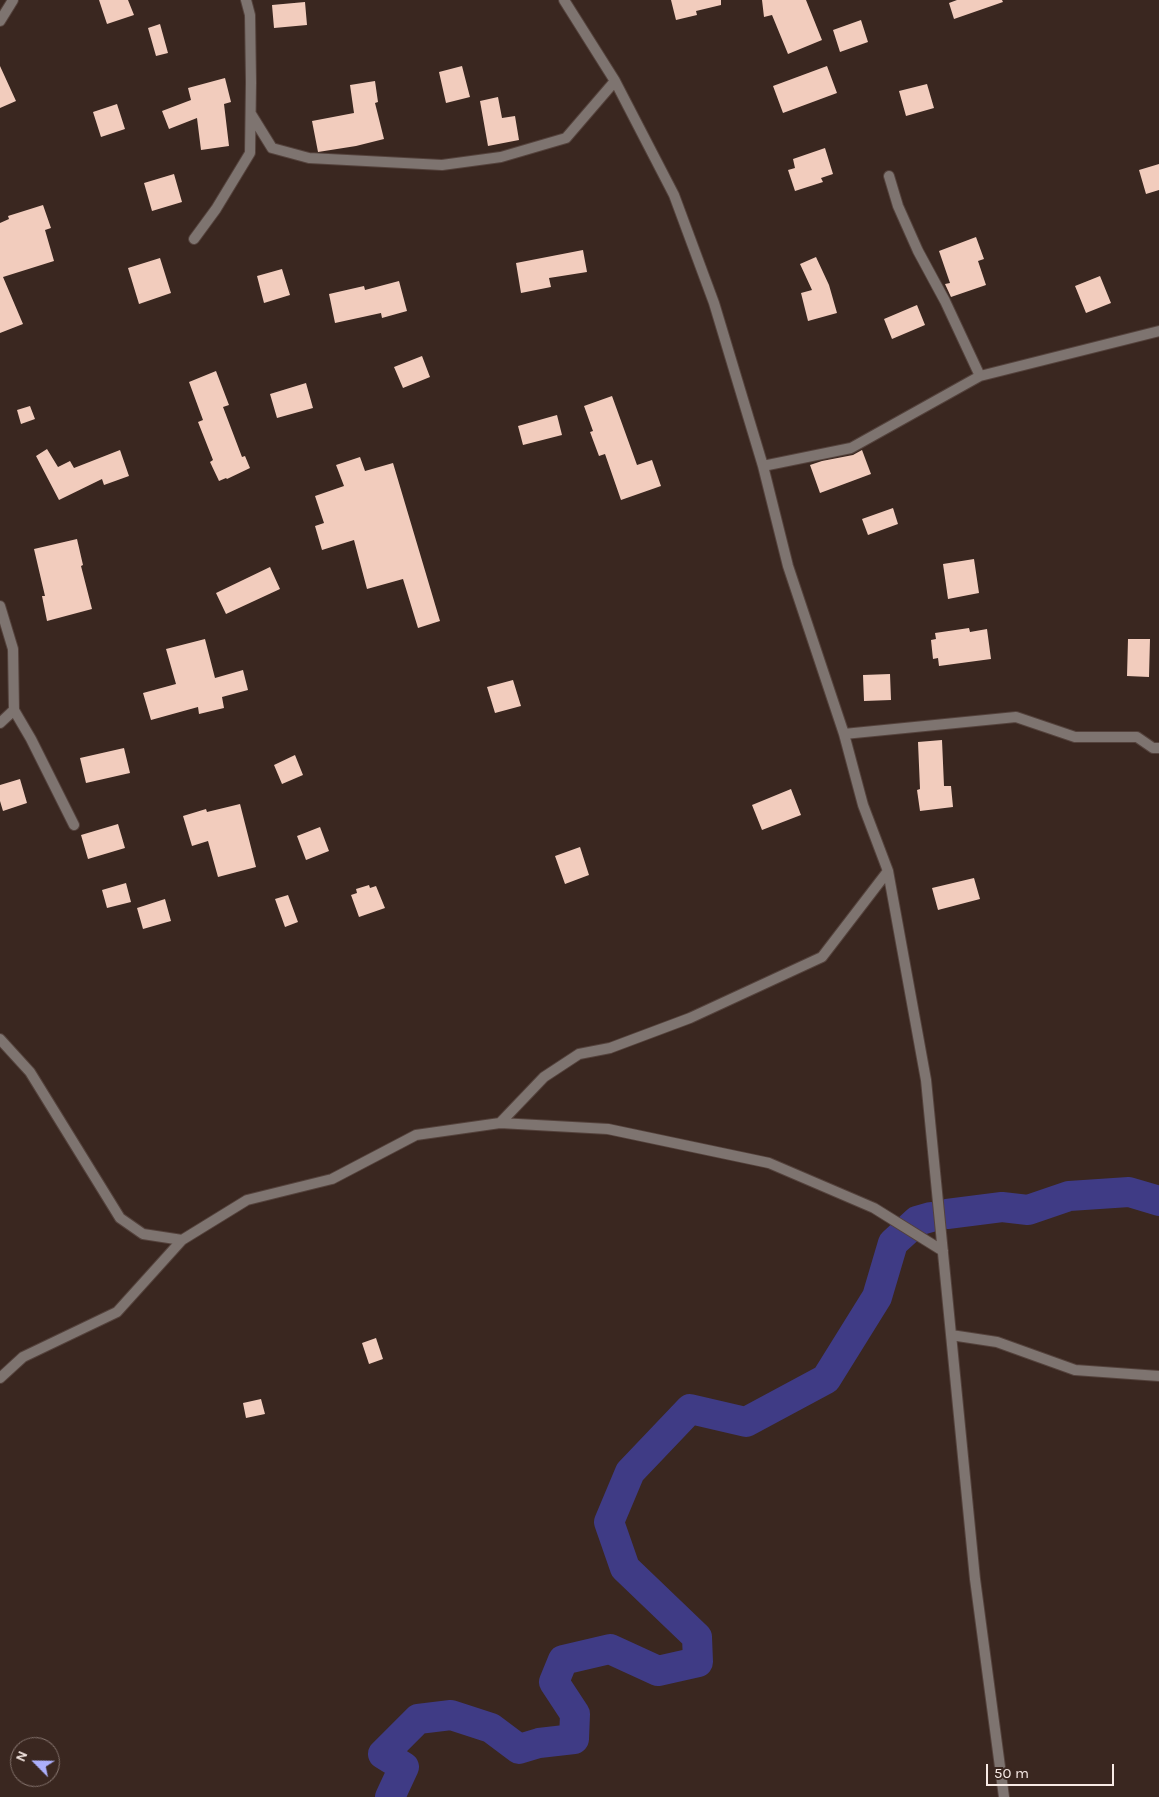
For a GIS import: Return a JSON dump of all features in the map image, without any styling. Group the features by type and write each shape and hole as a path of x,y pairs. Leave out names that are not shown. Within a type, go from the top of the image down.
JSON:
{"street":[{"path":"0,21 13,0"},
{"path":"194,239 216,209 250,153 250,15 246,0"},
{"path":"564,0 615,81 674,195 714,303 763,466 788,566 844,734 863,805 888,871 926,1080 975,1579 1004,1797"},
{"path":"251,114 272,148 309,158 442,165 501,157 566,138 615,81"},
{"path":"888,176 898,206 918,251 945,301 980,376"},
{"path":"763,466 851,448 980,376 1159,330"},
{"path":"0,606 13,650 14,710 31,739 74,825"},
{"path":"0,723 14,710"},
{"path":"844,734 1016,717 1075,737 1137,737 1153,748 1159,748"},
{"path":"500,1123 544,1077 579,1054 610,1048 690,1018 822,957 888,871"},
{"path":"0,1040 30,1072 120,1218 143,1234 182,1240"},
{"path":"0,1378 23,1357 117,1312 182,1240 247,1200 332,1179 416,1135 500,1123 608,1129 769,1163 874,1208 943,1251"},
{"path":"951,1335 997,1342 1075,1370 1159,1376"}],"building":[{"path":"99,0 128,0 134,15 107,24"},
{"path":"671,0 721,0 721,5 696,11 697,15 676,20"},
{"path":"762,0 806,0 822,40 788,54 772,15 764,17"},
{"path":"957,0 1002,0 1003,2 954,19 949,3"},
{"path":"305,2 307,25 274,28 272,5"},
{"path":"861,20 868,42 840,52 833,30"},
{"path":"160,24 168,53 156,56 148,28"},
{"path":"0,66 16,101 0,108"},
{"path":"462,66 470,97 446,103 439,72"},
{"path":"827,66 837,93 783,113 773,86"},
{"path":"225,78 231,102 224,104 229,146 201,150 197,118 169,129 162,111 191,100 188,88"},
{"path":"375,81 378,102 375,103 384,139 318,152 312,121 354,113 350,85"},
{"path":"927,84 934,108 906,116 899,91"},
{"path":"498,97 502,118 515,116 519,140 488,146 480,101"},
{"path":"117,104 125,129 101,137 93,112"},
{"path":"825,148 833,174 821,178 823,182 795,191 788,170 795,168 793,159"},
{"path":"1159,164 1159,190 1146,194 1139,170"},
{"path":"174,174 182,202 152,211 144,183"},
{"path":"43,205 51,228 45,230 54,261 3,277 23,324 0,333 0,223 9,219 8,216"},
{"path":"976,237 984,259 978,261 986,285 951,297 945,284 950,283 939,251"},
{"path":"583,250 587,272 549,278 551,287 521,293 516,263"},
{"path":"816,257 829,285 837,313 808,321 801,293 812,290 800,264"},
{"path":"160,258 171,293 139,304 128,268"},
{"path":"282,269 290,295 264,303 257,276"},
{"path":"1100,276 1111,303 1086,313 1075,286"},
{"path":"399,281 407,311 382,318 381,313 335,323 329,294 364,286 365,290"},
{"path":"917,305 925,325 892,339 884,319"},
{"path":"422,356 430,377 403,388 394,367"},
{"path":"216,371 229,405 223,407 242,457 245,456 250,468 219,481 210,462 213,460 198,422 203,420 189,382"},
{"path":"306,383 313,408 277,418 270,394"},
{"path":"612,396 637,465 652,460 661,486 621,500 605,454 599,456 590,432 593,431 584,406"},
{"path":"30,406 35,419 21,424 17,410"},
{"path":"557,415 562,435 523,445 518,426"},
{"path":"47,449 58,467 70,461 74,468 120,450 129,476 104,485 102,479 59,500 36,456"},
{"path":"862,450 871,474 820,493 810,465 853,455"},
{"path":"360,457 365,471 393,463 440,621 418,628 403,579 367,589 354,540 322,550 315,526 324,523 315,496 344,486 336,465"},
{"path":"893,508 898,524 868,535 862,519"},
{"path":"77,539 83,565 81,566 92,609 47,621 42,596 45,596 34,549"},
{"path":"974,559 979,593 948,599 943,564"},
{"path":"270,567 280,589 226,614 216,593"},
{"path":"969,628 970,632 987,629 991,659 939,666 938,658 933,659 931,640 936,639 935,633"},
{"path":"205,639 215,678 243,670 248,690 222,697 224,708 199,714 198,707 151,720 143,693 176,684 166,649"},
{"path":"1128,639 1150,639 1149,677 1127,676"},
{"path":"890,674 891,700 864,701 863,675"},
{"path":"513,680 521,706 495,713 487,687"},
{"path":"942,740 944,786 951,786 953,807 920,811 917,790 920,789 918,742"},
{"path":"124,748 130,773 86,783 80,758"},
{"path":"295,755 303,775 282,784 274,765"},
{"path":"20,779 27,803 3,811 0,801 0,785"},
{"path":"791,789 801,815 762,830 752,805"},
{"path":"240,804 256,867 218,877 208,841 192,846 183,816 206,809 207,812"},
{"path":"118,824 125,848 88,859 81,835"},
{"path":"320,827 329,851 306,860 297,836"},
{"path":"580,847 589,875 565,884 555,856"},
{"path":"974,878 980,899 938,910 932,888"},
{"path":"126,883 131,902 107,908 102,890"},
{"path":"369,885 370,888 376,886 385,908 359,917 351,895 357,893 356,889"},
{"path":"288,895 298,922 285,927 275,899"},
{"path":"165,899 171,921 143,929 137,908"},
{"path":"376,1338 383,1359 369,1364 362,1343"},
{"path":"261,1399 265,1414 246,1418 243,1403"}],"waterway":[{"path":"947,1214 1002,1207 1028,1210 1069,1196 1129,1192 1159,1201"},
{"path":"390,1797 404,1767 383,1754 418,1719 451,1715 491,1728 519,1749 539,1743 574,1739 575,1714 554,1682 563,1660 610,1649 658,1671 698,1662 697,1637 625,1568 609,1522 630,1472 690,1409 746,1422 826,1379 877,1297 893,1243 917,1221 931,1217"}]}
